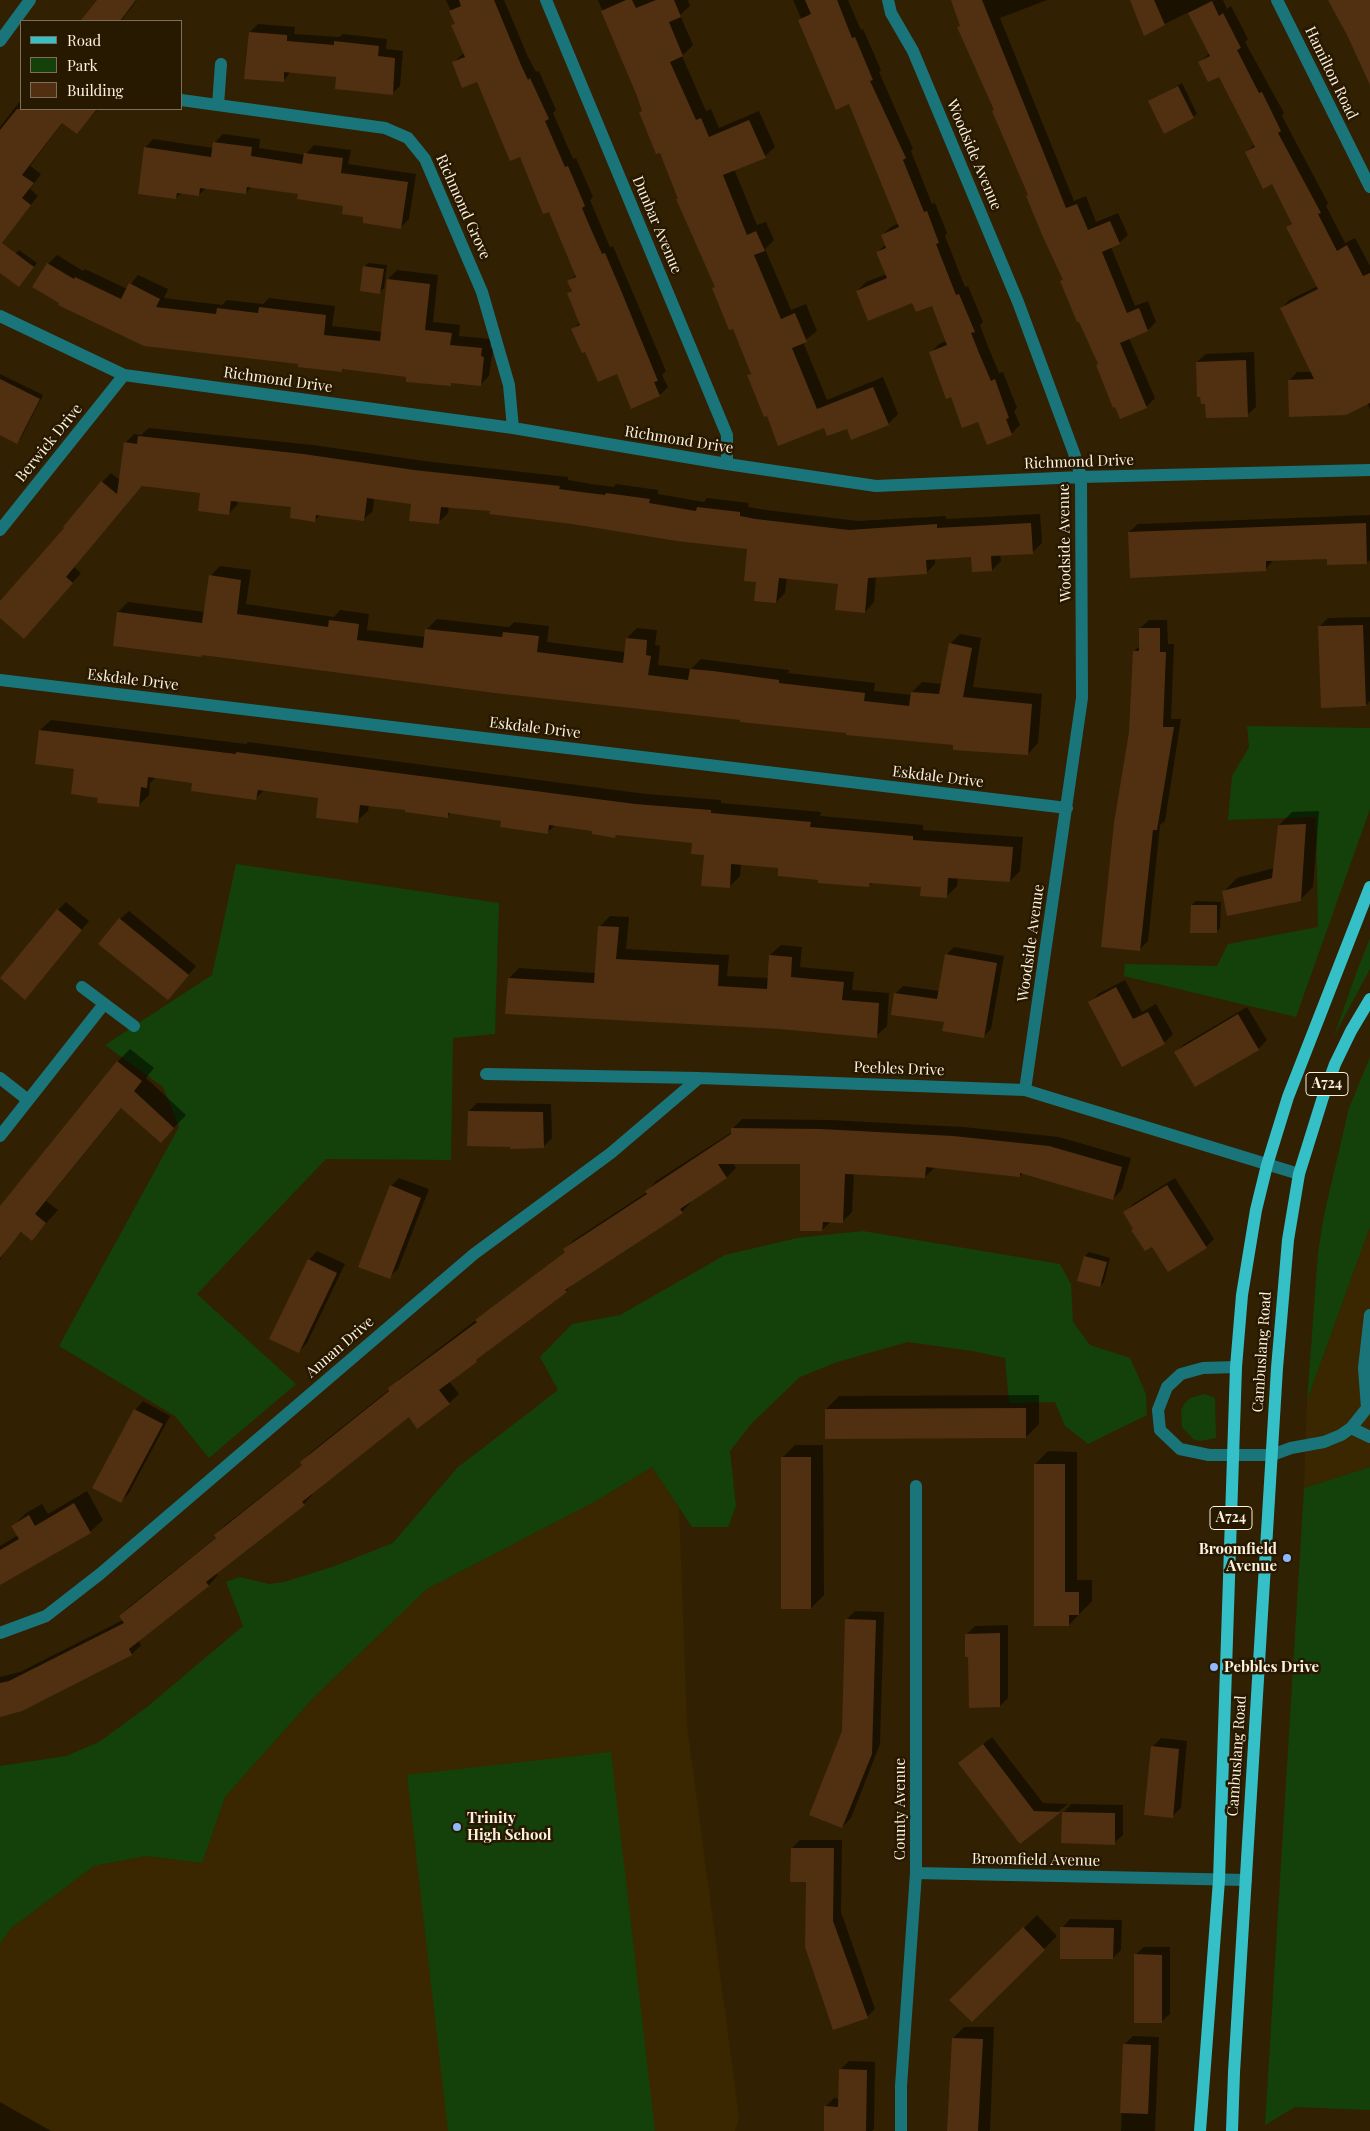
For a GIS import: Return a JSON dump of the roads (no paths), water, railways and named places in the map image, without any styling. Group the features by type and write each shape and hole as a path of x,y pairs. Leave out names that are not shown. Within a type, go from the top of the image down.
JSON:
{"main road":[{"name":"A724","path":"1200,2131 1219,1880 1236,1367 1242,1295 1248,1255 1267,1165 1288,1097 1370,887"},
{"name":"A724","path":"1299,1174 1315,1119 1335,1064 1351,1031 1370,999"},
{"name":"Cambuslang Road","path":"1232,2131 1277,1368 1287,1250 1299,1174"}],"street":[{"path":"0,41 30,0"},
{"name":"Dunbar Avenue","path":"546,0 727,435 727,464"},
{"name":"Woodside Avenue","path":"888,0 891,13 913,51 1018,302 1074,453 1081,477 1082,698 1025,1090"},
{"name":"Hamilton Road","path":"1277,0 1370,187"},
{"path":"218,105 221,64"},
{"name":"Richmond Grove","path":"182,100 385,128 408,138 425,158 482,292 509,385 513,428"},
{"name":"Richmond Drive","path":"0,316 124,375 513,428 727,464 876,486 1081,477 1370,470"},
{"name":"Berwick Drive","path":"0,530 124,375"},
{"name":"Eskdale Drive","path":"0,680 1067,808"},
{"path":"82,987 134,1026"},
{"path":"0,1136 104,1004"},
{"name":"Peebles Drive","path":"486,1074 699,1078 1025,1090 1299,1174"},
{"path":"0,1078 28,1100"},
{"name":"Annan Drive","path":"0,1632 46,1616 100,1574 474,1254 611,1153 699,1078"},
{"path":"1236,1367 1203,1368 1181,1374 1166,1387 1158,1410 1160,1430 1180,1449 1209,1455 1272,1455 1291,1448 1324,1442 1341,1435 1351,1428 1368,1407 1364,1368 1370,1315"},
{"path":"1351,1428 1370,1438"},
{"name":"County Avenue","path":"901,2131 902,2086 916,1873 916,1486"},
{"name":"Broomfield Avenue","path":"916,1873 1246,1880"}],"place":[{"name":"Broomfield Avenue","path":"1287,1558"},
{"name":"Pebbles Drive","path":"1214,1667"},
{"name":"Trinity High School","path":"457,1827"}]}
